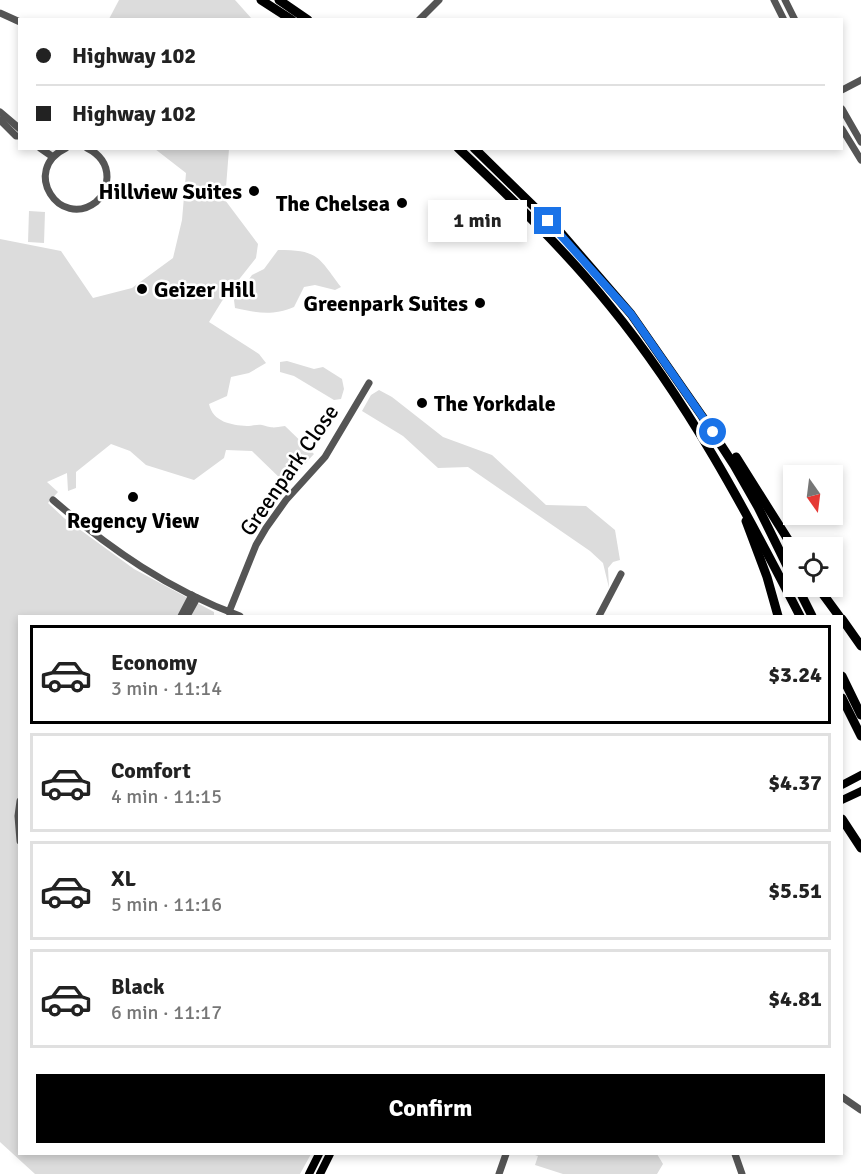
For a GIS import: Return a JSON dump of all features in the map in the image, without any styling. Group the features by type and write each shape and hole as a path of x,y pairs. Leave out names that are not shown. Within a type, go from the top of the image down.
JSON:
{"highway":[{"path":"261,0 289,18"},
{"path":"279,0 305,18"},
{"path":"460,150 527,214 610,306 661,373 747,513 799,615"},
{"path":"476,150 561,233 631,314 714,423 786,537"},
{"path":"631,314 734,465 783,558"},
{"path":"661,373 746,522 767,577 778,615"},
{"path":"802,597 812,615"},
{"path":"825,597 838,615"},
{"path":"843,622 861,646"},
{"path":"843,678 861,715"},
{"path":"843,700 861,736"},
{"path":"843,821 861,848"}],"main road":[{"path":"843,784 861,775"},
{"path":"843,800 861,791"},
{"path":"309,1174 318,1155"},
{"path":"320,1174 330,1155"}],"street":[{"path":"421,18 439,0"},
{"path":"774,0 783,18"},
{"path":"785,0 794,18"},
{"path":"0,14 18,21"},
{"path":"843,89 861,80"},
{"path":"843,111 861,142"},
{"path":"0,112 18,127"},
{"path":"0,120 18,136"},
{"path":"843,131 861,160"},
{"path":"43,150 53,157"},
{"path":"63,150 53,157 46,168 47,189 61,205 81,209 91,206 99,199 105,191 107,181 107,171 103,162 90,150"},
{"name":"Greenpark Close","path":"230,612 256,545 266,528 286,500 330,450 369,383"},
{"path":"53,500 118,553 159,578 238,615"},
{"path":"600,615 621,574"},
{"path":"182,615 195,596"},
{"path":"187,615 195,596"},
{"path":"843,1098 861,1110"},
{"path":"499,1174 506,1155"},
{"path":"735,1155 741,1174"}],"shaded area":[{"path":"119,0 235,0 251,18 110,18"},
{"path":"156,150 229,150 225,200 258,244 256,258 222,301 209,322 259,354 266,363 249,373 231,377 227,396 209,404 211,410 219,419 235,425 285,426 314,454 286,484 252,451 226,450 224,458 194,480 146,465 130,451 111,444 76,472 76,488 68,491 67,473 47,482 58,492 48,503 64,518 134,569 214,612 214,615 18,615 18,1155 310,1155 300,1174 35,1174 0,1142 0,239 61,251 93,298 132,288 173,258 182,220 186,173"},
{"path":"29,211 45,212 44,243 28,242"},
{"path":"278,250 292,250 316,257 341,287 335,290 315,285 304,287 294,307 279,312 258,312 235,308 234,300 252,275 264,269"},
{"path":"287,361 314,369 323,367 342,379 344,389 341,399 334,400 294,376 280,372 280,362"},
{"path":"379,390 392,397 443,437 492,455 546,505 586,506 615,530 620,560 613,562 608,568 609,588 603,563 590,551 468,467 438,468 403,436 362,411 371,395"},
{"path":"535,1155 658,1155 663,1164 657,1174 563,1174 535,1165 538,1156"}],"place":[{"name":"Hillview Suites","path":"254,191"},
{"name":"The Chelsea","path":"402,203"},
{"name":"Geizer Hill","path":"142,289"},
{"name":"Greenpark Suites","path":"480,303"},
{"name":"The Yorkdale","path":"422,403"},
{"name":"Regency View","path":"133,497"}],"route":[{"path":"548,221 631,314 713,432"}]}
